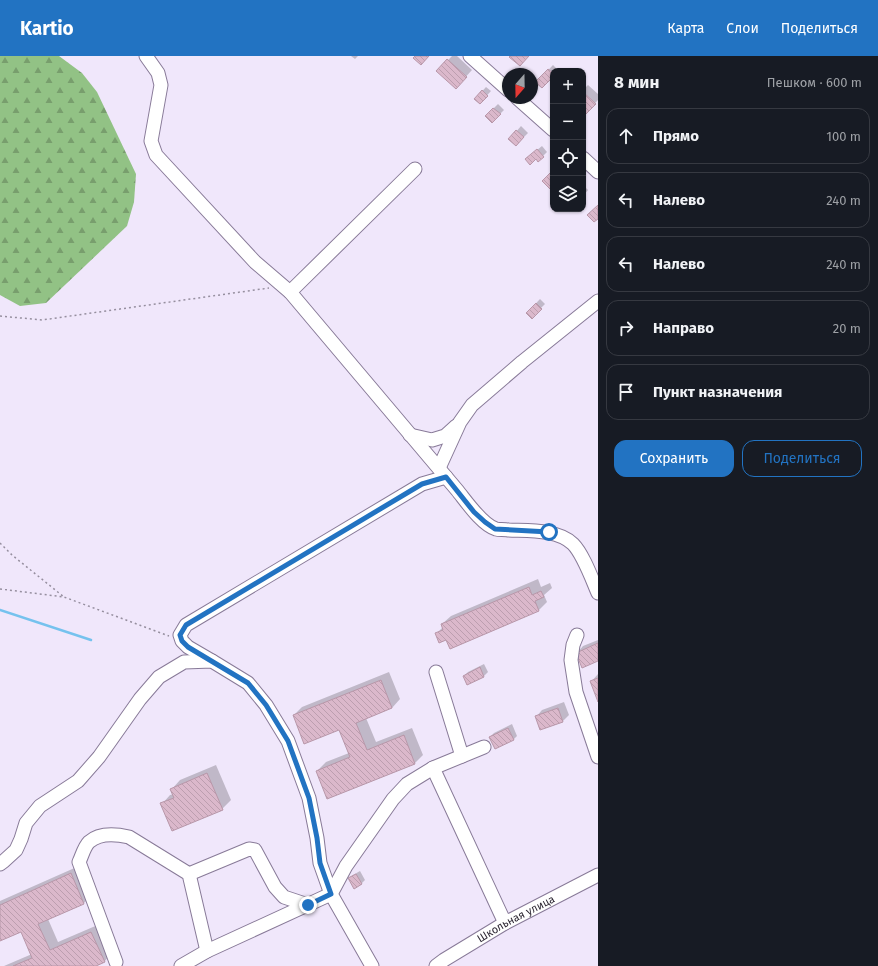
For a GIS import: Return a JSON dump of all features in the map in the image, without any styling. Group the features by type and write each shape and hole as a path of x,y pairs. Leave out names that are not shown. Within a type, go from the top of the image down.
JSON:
{"street":[{"path":"146,56 158,73 161,85 151,141 156,155 254,262 290,292 474,512 495,529 549,532 572,543 580,554 598,593"},
{"path":"470,56 502,85"},
{"path":"524,104 550,127"},
{"path":"586,161 598,172"},
{"path":"290,292 415,169"},
{"path":"410,435 432,440 445,436 460,422 472,405 522,362 598,301"},
{"path":"372,966 331,894 320,863 317,838 309,798 288,741 266,705 248,683 188,647 182,641 180,635 186,625 442,473 460,422"},
{"path":"577,634 573,645 571,660 576,692 598,757"},
{"path":"0,864 16,850 26,823 40,806 78,781 99,757 140,699 159,677 184,662 212,661"},
{"path":"436,672 462,756"},
{"path":"181,966 207,951 331,894 346,866 393,799 407,784 433,768 484,747"},
{"path":"433,768 505,922"},
{"path":"116,962 79,862 88,842 100,836 118,834 129,837 189,874 207,951"},
{"path":"189,874 249,849 255,850 275,887 284,897 308,905"},
{"name":"Школьная улица","path":"436,966 505,922 598,875"}],"path":[{"path":"0,316 42,320 269,288"},
{"path":"0,543 12,555 64,597"},
{"path":"0,589 64,597 182,641"}],"green space":[{"path":"0,56 59,56 82,73 97,92 136,174 134,202 127,226 46,303 20,306 0,295"}],"building":[{"path":"415,56 429,56 421,65 413,58"},
{"path":"529,56 520,66 509,57"},
{"path":"447,59 467,77 456,89 436,71"},
{"path":"548,69 550,71 550,80 542,88 538,85 538,79"},
{"path":"482,90 488,96 480,104 474,99"},
{"path":"586,95 596,104 586,114"},
{"path":"493,108 501,114 492,123 485,116"},
{"path":"516,130 524,137 516,146 508,139"},
{"path":"537,149 544,157 538,162 536,159 530,165 525,159"},
{"path":"550,173 550,189 542,181"},
{"path":"598,205 598,219 594,222 587,215"},
{"path":"536,303 542,309 532,319 526,313"},
{"path":"529,587 532,595 541,591 544,597 535,601 539,611 450,649 446,640 439,643 435,633 443,630 441,624"},
{"path":"598,643 598,661 582,668 576,653"},
{"path":"480,667 484,677 467,685 463,676"},
{"path":"598,678 598,702 590,681"},
{"path":"381,680 392,708 356,723 367,750 404,735 415,764 327,799 316,771 350,757 339,730 304,744 293,715"},
{"path":"558,708 563,722 540,730 535,716"},
{"path":"508,728 514,740 495,749 489,737"},
{"path":"207,773 223,810 172,831 160,803 174,798 170,789"},
{"path":"71,873 84,904 38,924 50,950 91,932 105,962 96,966 13,966 32,958 21,932 0,941 0,905"},
{"path":"356,874 362,884 354,889 348,878"}],"waterway":[{"path":"0,610 91,640"}],"route":[{"path":"308,905 331,894 320,863 317,838 309,798 288,741 266,705 248,683 188,647 182,641 180,635 186,625 422,484 446,477 474,512 495,529 549,532"}]}
